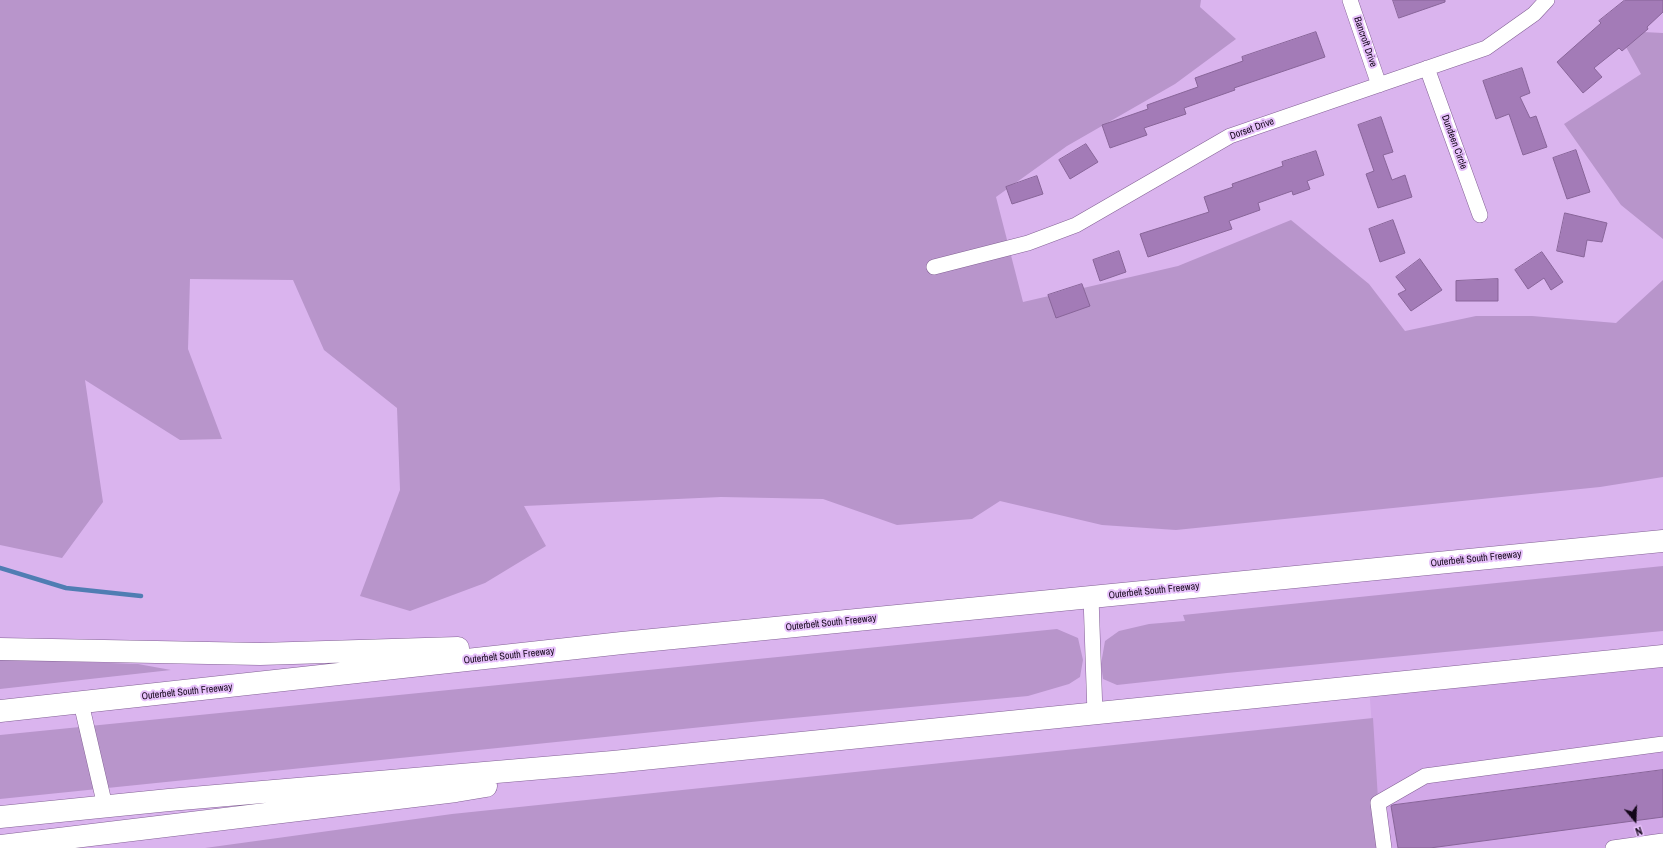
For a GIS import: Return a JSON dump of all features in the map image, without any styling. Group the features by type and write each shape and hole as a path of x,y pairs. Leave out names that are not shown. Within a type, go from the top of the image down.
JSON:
{"highway":[{"name":"Outerbelt South Freeway","path":"0,711 622,643 1663,540"},
{"path":"0,643 101,652"},
{"path":"0,649 260,654 622,643"},
{"path":"0,817 105,806 613,762 1663,656"},
{"path":"0,846 456,791 613,762"}],"street":[{"name":"Bancroft Drive","path":"1350,0 1379,85"},
{"name":"Dorset Drive","path":"934,267 1028,243 1076,225 1230,136 1486,48 1534,14 1547,0"},
{"name":"Dundeen Circle","path":"1427,68 1480,215"},
{"path":"1091,597 1095,714"},
{"path":"81,703 105,806"},
{"path":"1384,848 1378,803 1425,776 1663,744"},
{"path":"1613,848 1663,841"}],"shaded area":[{"path":"0,0 1201,0 1200,7 1236,39 1175,84 1067,146 996,197 1023,302 1178,266 1291,220 1369,284 1405,331 1476,316 1532,316 1616,323 1663,280 1663,477 1600,487 1176,530 1102,525 1000,501 972,519 897,525 823,499 721,497 524,506 546,546 485,583 410,611 360,596 400,490 397,408 324,350 293,280 190,279 188,349 222,439 180,440 85,380 103,502 62,558 0,545"},
{"path":"1643,32 1663,33 1663,239 1621,205 1564,124 1641,74 1626,47"},
{"path":"1663,566 1663,631 1117,685 1103,679 1101,664 1105,641 1119,631 1149,624 1185,621 1183,615"},
{"path":"1057,629 1078,638 1083,660 1080,677 1069,684 1028,696 761,721 0,799 0,735"},
{"path":"1663,656 1663,848 1381,848 1369,686"},
{"path":"0,659 138,664 171,670 0,689"},
{"path":"1373,718 1381,848 205,848 452,814"}],"building":[{"path":"1393,0 1445,0 1445,2 1399,18"},
{"path":"1625,0 1663,0 1663,12 1647,27 1648,29 1622,51 1619,48 1594,68 1602,77 1583,93 1557,62 1601,23 1599,21"},
{"path":"1316,32 1325,57 1234,88 1235,90 1184,108 1186,114 1144,128 1147,135 1110,148 1102,125 1148,109 1147,105 1198,87 1195,78 1243,61 1242,57"},
{"path":"1522,68 1530,93 1520,97 1530,118 1536,116 1547,147 1523,155 1509,114 1496,119 1483,81"},
{"path":"1381,117 1393,152 1383,155 1392,180 1405,175 1412,197 1378,208 1366,174 1374,171 1358,125"},
{"path":"1086,144 1098,162 1070,179 1059,160"},
{"path":"1576,150 1590,192 1567,199 1553,158"},
{"path":"1316,151 1324,175 1307,181 1310,189 1293,195 1292,191 1258,203 1260,210 1229,221 1232,229 1148,257 1140,234 1209,212 1204,197 1233,187 1232,184 1283,166 1282,162"},
{"path":"1037,176 1043,194 1012,204 1006,187"},
{"path":"1565,213 1607,223 1602,242 1587,240 1584,257 1557,251"},
{"path":"1393,220 1405,253 1380,262 1369,229"},
{"path":"1119,251 1126,272 1100,281 1093,260"},
{"path":"1542,252 1563,282 1551,290 1544,278 1528,289 1515,270"},
{"path":"1420,259 1442,290 1411,311 1398,294 1406,290 1396,277"},
{"path":"1498,279 1498,301 1456,301 1456,281"},
{"path":"1082,284 1090,306 1056,318 1048,295"},
{"path":"1663,770 1663,817 1430,848 1398,848 1391,806 1393,805"}],"waterway":[{"path":"0,568 66,588 141,596"}]}
